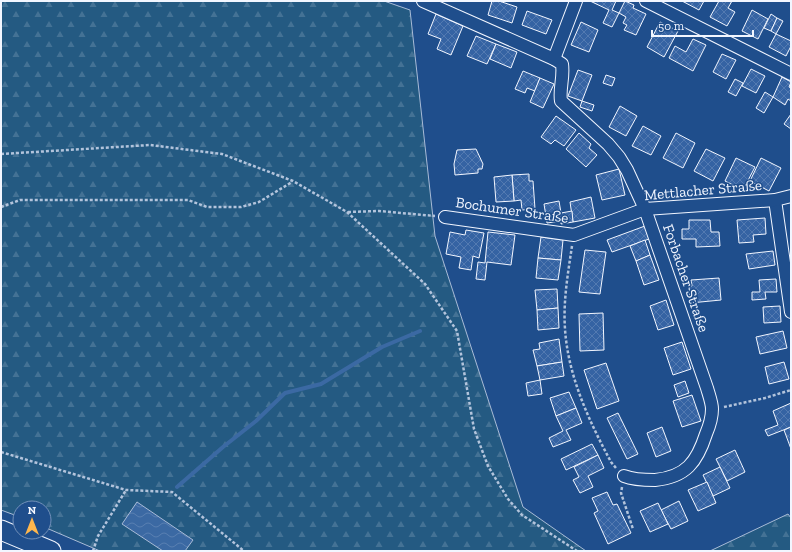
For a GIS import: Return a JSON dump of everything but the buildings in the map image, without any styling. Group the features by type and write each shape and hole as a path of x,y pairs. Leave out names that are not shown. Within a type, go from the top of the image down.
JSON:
{"main road":[{"path":"1,530 51,551"}],"street":[{"path":"423,1 554,59 576,1"},
{"path":"646,1 791,74"},
{"name":"Forbacher Straße","path":"554,59 562,64 563,72 560,94 561,101 569,110 608,144 619,157 627,170 645,209 707,388 712,409 702,446 694,462 679,474 662,479 644,480 624,476"},
{"name":"Mettlacher Straße","path":"574,235 645,209 775,200 791,196"},
{"path":"775,200 791,312"},
{"name":"Bochumer Straße","path":"445,217 574,235"}],"path":[{"path":"1,154 150,145 222,154 293,181 347,212 425,284 457,331 474,430 488,466 508,499 522,515 577,551"},
{"path":"1,207 20,200 188,200 207,206 241,207 259,202 293,181"},
{"path":"347,212 379,212 445,217"},
{"path":"574,235 565,306 565,329 569,356 586,410 600,442 611,462 624,476 621,493 633,528"},
{"path":"712,409 764,398 791,390"},
{"path":"1,452 126,490 172,492 244,551"},
{"path":"94,551 98,536 126,490"}],"green space":[{"path":"1,1 384,1 410,10 435,236 523,507 586,551 100,551 52,530 52,500 12,500 12,514 1,510"},
{"path":"788,514 791,518 791,551 710,551"}],"water":[{"path":"137,502 193,540 185,551 163,551 122,524"}],"waterway":[{"path":"177,487 223,447 256,421 285,393 321,384 382,347 420,331"}]}
